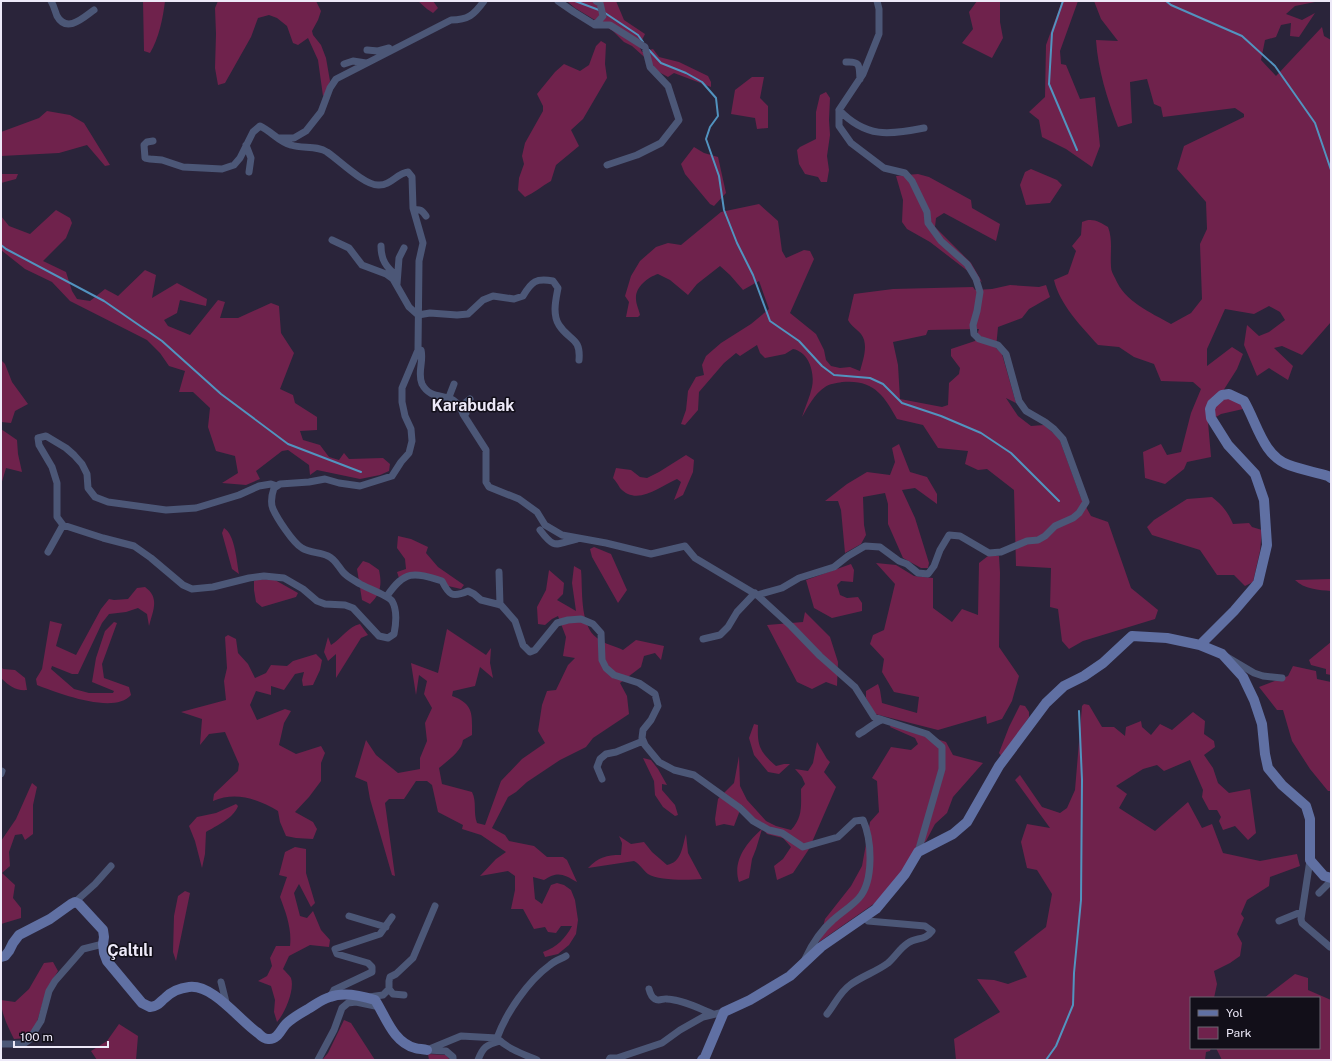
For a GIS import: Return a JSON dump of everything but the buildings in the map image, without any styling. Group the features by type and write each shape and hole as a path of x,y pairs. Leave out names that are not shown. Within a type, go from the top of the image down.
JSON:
{"street":[{"path":"51,1 54,5 57,16 62,22 72,24 79,22 94,10"},
{"path":"278,138 294,138 306,130 321,112 330,88 336,79 451,20 461,20 472,16 484,1"},
{"path":"558,1 595,25 610,25 645,47 650,67 668,86 679,120 660,143 637,155 607,165"},
{"path":"595,25 603,16 600,3 596,1"},
{"path":"703,639 720,635 728,627 737,612 756,594 782,588 799,578 834,568 848,556 865,546 880,547 899,561 907,564 918,573 928,574 934,566 940,550 949,535 960,536 989,553 1001,552 1027,541 1038,540 1045,536 1055,526 1073,518 1079,513 1086,502 1063,439 1044,422 1026,411 1019,401 1006,354 998,345 979,339 974,334 973,325 980,292 976,279 967,264 941,241 928,223 927,212 912,181 905,173 884,168 851,143 838,126 840,110 864,74 879,34 879,9 877,1"},
{"path":"367,50 378,51 403,45"},
{"path":"344,64 353,61 366,63"},
{"path":"846,62 857,63 860,67 860,80"},
{"path":"840,110 849,120 867,130 884,133 898,133 924,128"},
{"path":"153,141 147,142 144,145 145,158 162,160 183,167 222,169 234,165 240,158 253,132 260,126 291,145 317,148 325,151 363,179 376,185 384,185 405,172 408,172 412,177 414,210 423,243 419,261 418,350 402,388 402,402 405,416 411,429 412,441 409,453 392,476 360,486 325,479 309,482 280,484 277,486 274,488 272,496 273,508 287,532 301,548 328,556 335,561 343,572 351,579 374,592 387,596 392,600 396,610 394,634 388,638 379,636 353,608 345,605 325,604 284,578 264,576 249,578 213,587 192,589 182,585 152,558 134,546 63,525 57,517 57,483 52,467 39,445 38,438 46,436 66,448 74,455 82,464 87,474 88,488 95,497 108,502 166,510 196,508 239,495 259,486 271,484 277,486"},
{"path":"246,145 251,158 249,172"},
{"path":"414,210 422,210 426,216"},
{"path":"332,240 349,248 362,265 386,274 393,279 409,307 418,315 468,314 483,300 493,296 514,299 523,296 530,285 540,279 553,281 558,288 554,306 558,323 566,334 578,343 580,351 579,360"},
{"path":"381,246 383,261 397,276"},
{"path":"397,287 399,258 404,248"},
{"path":"418,350 421,350 423,356 420,375 422,384 432,395 449,397 456,401 486,450 486,482 489,487 519,500 537,512 545,524 562,535 606,543 652,554 685,546 695,558 756,594 791,626 820,656 855,687 874,717 927,734 942,747 942,769 918,852 905,874 876,909 821,947 790,976 750,1000 724,1012 703,1017 680,1030 662,1043 623,1056 610,1058 609,1060"},
{"path":"449,397 454,384"},
{"path":"1200,645 1234,611 1258,583 1267,545 1264,500 1255,474 1228,445 1216,428 1211,418 1210,409 1212,404 1222,395 1229,394 1244,401 1262,438 1272,454 1288,465 1331,478"},
{"path":"470,399 465,403 465,410 470,424"},
{"path":"48,552 63,525"},
{"path":"540,530 551,543 556,545 582,538"},
{"path":"499,572 500,605"},
{"path":"387,596 400,580 407,576 422,575 442,581 446,590 452,595 459,595 468,591 481,600 500,605 515,621 523,645 530,652 535,650 557,624 568,620 581,619 593,624 601,633 602,660 606,668 614,675 639,683 655,694 658,706 651,720 643,730 642,738 645,745 659,762 674,770 694,775 740,808 753,821 769,830 782,833 803,846 838,837 855,821 863,820 867,829 871,857 866,884 861,896 816,937 802,965"},
{"path":"918,852 953,834 967,822 999,766 1046,703 1064,686 1084,676 1103,663 1132,636 1167,638 1200,645 1222,654 1254,673 1282,678"},
{"path":"1222,654 1243,677 1254,700 1262,724 1268,768 1282,785 1306,806 1310,819 1310,860 1301,912 1302,923 1330,947"},
{"path":"859,734 882,720"},
{"path":"602,778 597,766 600,759 606,754 616,752 643,741"},
{"path":"1310,860 1324,876 1331,879 1319,893"},
{"path":"1,957 5,956 19,935 50,919 75,902 111,866"},
{"path":"75,902 79,904 103,930 104,937 102,944 107,961 142,1003 150,1007 157,1006 165,997 176,991 190,987 201,988 214,994 254,1030 264,1038 270,1039 277,1036 286,1024 302,1012 330,997 338,995 367,998 375,1000 394,1033 404,1043 415,1048 446,1051 453,1057 453,1060"},
{"path":"404,994 393,994 389,989 390,977 396,974 413,958 435,906"},
{"path":"1279,921 1301,912"},
{"path":"349,916 386,927"},
{"path":"330,997 334,990 372,972 372,967 368,964 337,954 336,949 380,934 392,917"},
{"path":"826,1014 842,992 850,984 877,971 890,961 908,943 928,936 932,931 925,926 868,921 864,917"},
{"path":"1,1044 23,1044 29,1040 41,1021 49,991 56,981 83,950 102,944"},
{"path":"498,1040 502,1022 517,1000 541,972 551,964 566,956"},
{"path":"221,982 227,1006"},
{"path":"367,998 382,995 389,989"},
{"path":"649,989 650,994 654,999 658,1000 666,998 688,1004 713,1014"},
{"path":"318,1060 334,1030 342,1008 348,1003 356,1002 380,1007"},
{"path":"702,1060 705,1057 724,1012"},
{"path":"427,1050 461,1036 498,1040 514,1050 537,1060"},
{"path":"478,1060 482,1050 498,1040"}],"green space":[{"path":"143,1 165,1 160,28 150,53 144,51"},
{"path":"218,1 316,1 321,11 312,31 313,35 321,45 326,58 330,81 326,94 323,96 318,60 308,38 298,45 293,43 287,26 277,18 269,15 258,18 251,37 225,83 218,85 215,68 215,8"},
{"path":"418,1 433,1 438,8 433,13"},
{"path":"567,1 616,1 624,20 645,34 639,46 642,52 653,49 659,57 679,62 708,76 711,82 711,87 674,73 668,77 657,71 651,63 632,46 624,42 613,31 575,8"},
{"path":"977,1 1000,1 1000,22 1003,38 992,58 962,43 973,29 969,12"},
{"path":"1062,1 1078,1 1060,51 1061,64 1066,65 1080,99 1095,97 1100,146 1092,167 1066,149 1042,137 1039,120 1029,112 1045,97 1046,45"},
{"path":"1094,1 1320,1 1295,6 1286,14 1302,20 1315,13 1299,37 1290,36 1291,23 1281,25 1276,37 1265,40 1261,60 1276,76 1322,27 1324,36 1331,40 1331,322 1302,355 1282,346 1274,348 1293,366 1288,380 1269,368 1257,376 1244,345 1247,325 1259,336 1269,332 1285,320 1280,312 1269,306 1254,314 1225,309 1207,349 1207,366 1232,347 1243,354 1237,369 1223,391 1240,402 1243,409 1221,414 1208,422 1211,457 1187,462 1184,469 1165,484 1145,478 1143,452 1161,444 1167,455 1181,452 1191,413 1201,389 1193,382 1161,381 1154,364 1134,357 1119,347 1098,345 1066,307 1054,280 1068,274 1076,251 1072,246 1081,235 1082,222 1089,220 1096,221 1108,227 1110,232 1111,270 1125,294 1139,306 1171,324 1191,313 1202,299 1200,244 1207,229 1206,202 1177,169 1184,146 1244,117 1244,114 1235,108 1163,117 1161,107 1154,104 1147,79 1130,82 1132,123 1118,127 1104,84 1096,40 1118,41 1101,19"},
{"path":"601,41 606,44 605,64 607,78 583,119 571,130 579,146 556,165 551,181 525,197 518,190 519,178 524,164 522,156 525,143 543,111 543,106 537,94 555,72 564,64 580,71 589,65 596,46"},
{"path":"752,77 764,77 760,98 768,106 768,128 757,129 755,118 731,114 735,90"},
{"path":"826,92 830,98 830,135 827,156 829,170 827,182 821,182 818,177 805,174 799,164 797,150 816,139 816,112 820,95"},
{"path":"47,111 70,115 84,123 110,165 105,166 87,145 59,153 1,156 1,132 39,118"},
{"path":"694,147 704,153 718,157 726,193 714,206 710,204 685,174 681,164"},
{"path":"1031,169 1057,180 1062,185 1050,203 1026,205 1020,185 1025,172"},
{"path":"1,174 18,174 16,179 1,183"},
{"path":"918,174 929,177 971,200 972,208 1000,224 996,241 944,213 936,218 935,227 971,263 982,282 930,242 907,229 902,222 903,200 896,176"},
{"path":"759,204 778,221 782,251 786,258 804,250 810,251 814,259 790,313 816,334 824,350 826,360 831,366 840,368 850,367 860,371 863,362 865,342 861,334 848,320 854,294 893,289 973,287 975,290 992,289 1010,285 1039,287 1046,285 1050,297 1029,309 1022,318 998,327 996,348 1002,354 1016,403 1006,398 1018,416 1031,426 1044,425 1059,438 1081,498 1091,516 1108,522 1131,588 1158,610 1155,619 1083,641 1069,649 1062,641 1058,609 1050,607 1051,568 1016,566 1014,490 987,469 978,470 965,464 968,451 938,448 923,425 897,419 882,396 870,386 862,383 842,382 827,386 814,397 802,417 811,391 813,376 810,364 799,351 793,349 785,354 765,358 760,353 757,345 740,356 736,353 724,363 699,392 698,410 685,425 681,424 686,410 688,391 696,377 704,375 702,365 706,356 721,343 751,324 769,309 759,281 743,290 720,266 697,284 688,295 670,280 658,274 646,280 638,290 636,301 640,315 638,317 626,317 629,302 625,296 631,276 640,261 656,247 668,243 681,245 721,212","holes":["979,329 975,341 951,349 951,356 960,368 959,374 949,383 948,405 942,407 900,399 898,365 893,342 926,335 928,330"]},
{"path":"56,210 70,218 72,223 66,238 43,261 66,272 72,291 77,299 90,301 105,289 118,296 145,270 156,275 152,298 177,283 207,299 206,306 180,300 177,313 164,320 168,326 190,335 218,300 225,302 220,318 238,318 271,303 279,306 281,333 294,353 280,389 293,395 295,403 317,417 317,430 300,431 303,440 320,445 329,457 339,460 344,453 349,459 383,458 390,464 389,471 380,475 360,479 317,470 310,475 309,465 288,450 282,451 256,471 260,479 246,485 222,483 238,473 235,456 216,451 208,427 210,408 193,392 179,392 185,371 169,366 160,353 147,340 70,301 52,282 25,269 1,250 1,216 9,226 30,234"},
{"path":"1,360 5,364 12,382 28,404 15,411 11,423 1,422"},
{"path":"1,429 17,440 22,472 6,468 1,485"},
{"path":"899,444 910,472 927,477 937,494 937,504 915,488 902,490 915,518 929,563 928,568 921,568 903,558 888,524 888,504 885,493 863,497 864,525 866,535 861,544 845,553 841,510 838,501 825,501 847,484 867,472 890,475 895,462 892,448"},
{"path":"686,455 694,460 693,472 683,495 674,500 681,482 677,479 656,490 634,496 620,488 613,478 616,468 631,470 640,477 647,478"},
{"path":"1212,497 1224,509 1233,524 1249,523 1252,527 1262,530 1260,551 1253,582 1245,586 1234,575 1217,575 1200,550 1152,535 1147,527 1154,520 1187,499"},
{"path":"224,528 228,531 233,542 239,574 232,569 222,533"},
{"path":"398,536 411,539 428,547 426,553 438,567 464,585 461,589 448,586 443,578 399,578 397,572 406,569 405,559 397,548"},
{"path":"594,547 611,554 627,590 618,603 592,557 590,549"},
{"path":"988,556 999,556 999,647 1019,676 1012,701 1002,719 987,724 986,716 938,730 875,714 866,698 866,691 878,684 882,703 917,713 919,697 894,692 882,672 884,659 870,644 873,635 884,630 895,584 876,563 896,565 914,576 933,578 933,608 952,622 962,609 978,615 979,563"},
{"path":"363,561 379,570 380,575 380,588 374,600 370,604 362,600 357,569"},
{"path":"851,564 854,570 853,582 841,581 837,585 840,595 847,598 858,597 862,603 862,611 832,618 814,608 806,580"},
{"path":"574,566 581,570 583,606 587,625 597,638 623,650 636,640 664,646 661,660 655,653 644,656 641,667 620,683 627,696 629,714 593,738 586,747 560,760 527,782 508,797 492,828 505,835 509,841 534,846 547,857 563,857 567,860 577,882 564,875 553,875 544,880 533,877 535,899 542,904 551,885 557,883 564,885 571,890 575,900 578,920 576,934 569,945 558,954 545,957 543,952 560,942 572,926 561,926 556,933 548,932 545,927 534,929 523,909 511,909 515,890 515,876 508,871 480,876 496,859 506,852 481,835 462,829 463,825 438,812 432,785 427,781 416,781 404,799 389,799 385,803 395,876 392,875 370,799 367,782 355,777 366,740 376,755 398,773 420,769 420,758 427,741 425,723 432,708 424,694 427,681 419,675 416,695 411,663 438,673 447,629 486,655 491,648 490,663 493,678 480,667 475,686 453,691 452,696 468,706 472,721 472,735 463,740 457,752 439,768 442,784 472,792 477,823 485,825 501,781 522,759 545,743 538,731 542,705 547,691 556,690 568,665 575,658 563,656 566,637 558,616 545,625 538,624 537,607 546,590 549,570 564,583 563,594 557,600 576,611 572,583"},
{"path":"258,579 275,580 298,593 296,597 262,607 256,602 254,590 254,581"},
{"path":"1331,579 1331,591 1307,587 1295,580"},
{"path":"145,587 153,595 154,600 149,626 147,614 138,608 126,612 109,614 102,623 78,674 72,674 52,666 51,669 74,689 89,693 113,693 114,691 92,682 96,658 105,631 114,622 117,623 102,664 104,678 129,687 131,695 123,701 99,703 71,697 37,685 36,679 42,669 50,621 62,624 56,646 76,655 101,609 109,599 128,599 137,588"},
{"path":"805,612 830,637 838,662 837,686 826,682 812,689 797,682 767,625 803,622"},
{"path":"360,624 368,635 361,638 336,678 336,654 328,661 324,652 328,637 331,645 352,627"},
{"path":"228,635 236,639 238,653 248,664 255,678 266,673 271,665 287,666 293,661 316,654 322,660 320,670 313,685 303,686 302,680 304,672 295,674 284,690 271,686 271,695 256,691 250,705 257,720 285,709 291,711 284,723 279,745 296,754 321,746 325,753 321,763 321,781 295,812 313,822 317,829 313,839 286,836 280,822 278,811 262,803 238,797 222,798 213,801 214,794 238,771 239,764 225,732 209,734 200,745 202,719 181,712 226,700 224,681 227,668 225,637"},
{"path":"1331,642 1331,675 1326,674 1326,669 1311,665 1309,660"},
{"path":"1293,666 1316,671 1317,679 1331,682 1331,791 1328,791 1310,769 1292,741 1283,710 1277,710 1259,687 1288,676"},
{"path":"1,667 3,669 15,670 25,678 27,690 16,689 4,681 1,678"},
{"path":"1084,704 1089,705 1102,727 1114,727 1125,736 1126,727 1141,721 1142,727 1151,735 1160,724 1172,730 1193,712 1205,721 1204,734 1214,741 1215,747 1204,755 1213,768 1218,783 1229,793 1250,789 1256,833 1248,840 1235,826 1223,830 1219,821 1221,817 1217,810 1209,810 1202,797 1203,790 1190,760 1164,771 1157,765 1143,769 1116,786 1127,794 1119,808 1155,831 1188,802 1202,828 1212,824 1223,853 1260,861 1297,854 1300,866 1270,877 1269,886 1247,900 1241,914 1244,918 1237,934 1242,943 1240,956 1214,971 1217,984 1214,997 1190,997 1190,1049 1211,1049 1210,1051 1206,1052 1205,1060 956,1060 954,1039 1000,1012 977,979 994,980 1008,984 1027,977 1014,952 1046,927 1052,894 1037,870 1027,868 1021,842 1027,824 1050,828 1015,780 1020,775 1042,807 1060,813 1067,808 1075,790 1082,706"},
{"path":"1020,705 1025,706 1029,712 1029,717 1002,757 999,753 1009,727"},
{"path":"754,724 758,725 759,744 766,757 776,766 790,764 779,774 768,772 754,755 749,738"},
{"path":"891,725 946,742 953,755 983,763 953,797 947,813 935,824 926,841 915,850 904,871 875,903 819,942 825,919 851,886 862,866 870,822 879,812 877,781 872,778 891,747 911,750 918,744 915,738 890,727"},
{"path":"817,742 830,762 824,772 836,787 809,849 793,873 777,880 774,866 783,859 791,847 783,838 767,834 742,805 734,826 724,824 716,826 715,819 718,799 734,783 739,756 740,786 747,800 766,821 776,826 791,830 798,820 801,806 801,789 805,784 802,777 795,769 808,771 813,763"},
{"path":"643,758 651,760 658,769 667,785 662,784 662,790 675,805 678,815 675,816 663,807 655,795 654,781"},
{"path":"32,783 37,787 33,805 33,834 25,840 22,834 15,835 9,852 10,866 2,873 15,885 13,898 21,908 21,918 1,924 1,841 16,819"},
{"path":"236,804 238,806 233,814 206,832 205,854 202,868 195,841 189,826 197,817 216,813"},
{"path":"762,829 752,859 749,878 739,882 737,874 739,859 742,852"},
{"path":"686,834 688,853 702,879 674,880 659,878 648,874 634,861 588,868 603,857 621,855 622,843 619,836 631,844 644,842 652,852 667,865 676,861 679,857"},
{"path":"295,847 306,849 306,873 315,903 311,907 299,884 294,893 300,916 307,918 313,911 321,930 330,940 329,947 310,945 289,956 283,969 291,978 292,989 286,1007 277,1022 274,1012 275,1000 271,986 258,981 267,976 272,966 270,958 276,946 290,946 289,927 280,897 287,877 279,875 285,852"},
{"path":"185,891 190,893 176,961 173,952 174,916 178,896"},
{"path":"53,962 58,971 47,989 36,1025 27,1038 14,1039 7,1025 1,1000 15,1002 29,989 44,963"},
{"path":"1295,974 1308,978 1308,990 1331,1000 1331,1060 1222,1060 1216,1049 1320,1049 1320,997 1265,997"},
{"path":"344,1020 351,1023 375,1060 322,1060 328,1053"},
{"path":"119,1024 138,1036 136,1060 97,1060 91,1051 107,1041"},
{"path":"428,1054 446,1055 450,1060 429,1060"}],"waterway":[{"path":"575,1 599,10"},
{"path":"1063,1 1052,33 1049,84 1077,150"},
{"path":"1166,1 1171,5 1242,36 1275,66 1315,123 1331,170"},
{"path":"605,13 638,35 643,42"},
{"path":"649,50 661,63 686,73 702,82 716,98 718,116 710,127 706,139 719,176 724,210 737,243 753,275 770,321 799,341 822,366 834,375 870,378 883,384 902,403 941,416 981,433 1011,453 1059,501"},
{"path":"1,245 104,301 162,341 221,394 288,444 361,472"},
{"path":"1046,1060 1056,1046 1073,1005 1074,973 1081,900 1082,780 1079,711"}],"district":[{"name":"Karabudak","path":"473,405"},
{"name":"Çaltılı","path":"130,950"}]}
